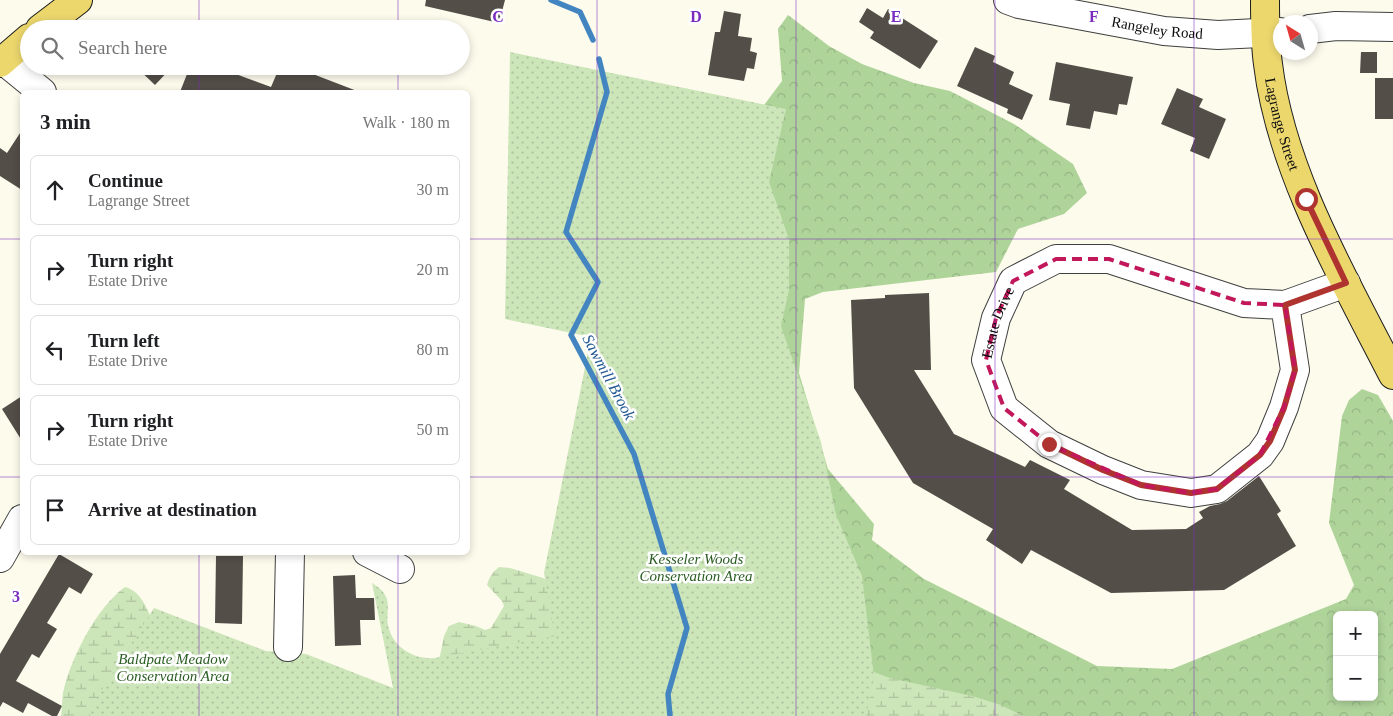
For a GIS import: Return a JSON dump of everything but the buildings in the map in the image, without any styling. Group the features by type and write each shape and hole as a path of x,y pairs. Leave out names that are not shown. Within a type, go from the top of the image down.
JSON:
{"main road":[{"path":"50,20 78,0"},
{"name":"Lagrange Street","path":"1265,0 1273,32 1268,64 1275,104 1288,149 1315,218 1393,375"},
{"path":"1,61 20,45"}],"street":[{"name":"Rangeley Road","path":"1008,0 1018,4 1164,31 1218,35 1273,32"},
{"path":"1318,28 1336,26 1393,27"},
{"path":"1,61 39,90"},
{"name":"Estate Drive","path":"1285,305 1295,370 1284,408 1270,441 1260,455 1217,489 1191,493 1141,485 1103,470 1049,444 1004,408 986,360 996,318 1012,281 1056,259 1109,259 1244,303 1285,305 1346,283"},
{"path":"0,558 20,523"},
{"path":"288,647 290,555"},
{"path":"373,555 400,569"}],"highlighted area":[{"path":"1056,259 1109,259 1244,303 1285,305 1295,370 1284,407 1260,455 1217,489 1191,493 1141,485 1049,444 1004,408 986,360 996,318 1013,281"}],"green space":[{"path":"788,15 829,46 862,64 914,83 950,91 1014,124 1073,164 1087,193 1064,214 1018,229 996,272 823,292 805,299 799,373 828,469 874,524 872,540 924,579 1097,666 1172,669 1346,599 1354,585 1329,523 1342,416 1349,400 1362,389 1378,395 1393,421 1393,716 848,716 619,299 782,81 778,29"},
{"name":"Kesseler Woods Conservation Area","path":"510,52 786,109 769,182 789,239 789,290 781,326 821,442 836,515 862,576 874,677 866,716 90,716 91,707 154,608 266,651 306,654 393,688 372,583 386,597 388,625 394,640 399,646 419,657 435,658 555,636 544,573 591,337 505,319"},
{"name":"Baldpate Meadow Conservation Area","path":"499,567 510,568 543,578 576,599 841,660 890,678 972,696 998,704 1024,716 61,716 63,693 78,650 104,607 125,587 138,595 152,619 383,700 433,666 440,656 444,636 449,626 459,622 485,630 491,628 504,606 502,601 487,585 491,575"}],"waterway":[{"name":"Sawmill Brook","path":"551,0 580,12 593,40"},
{"name":"Sawmill Brook","path":"599,59 607,92 566,232 598,282 571,335 634,454 687,628 668,694 670,716"}],"route":[{"path":"1049,444 1103,470 1141,485 1191,493 1217,489 1260,455 1270,441 1284,408 1295,370 1285,305 1346,283 1306,199"}]}
